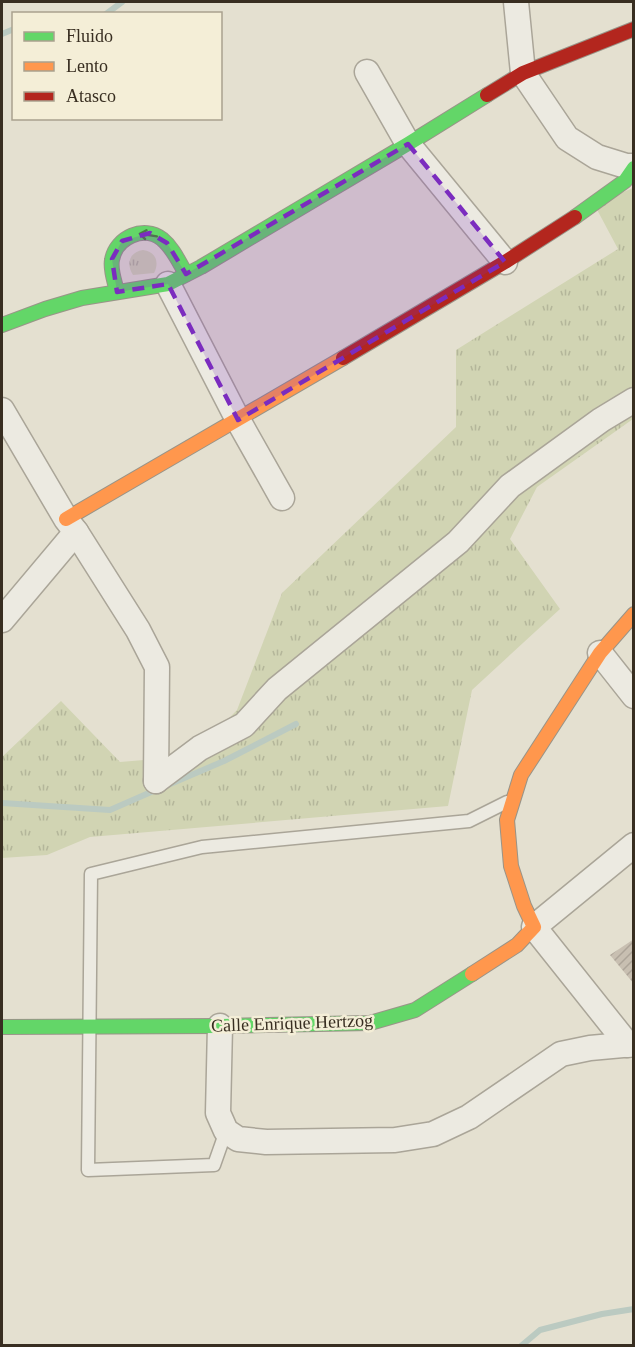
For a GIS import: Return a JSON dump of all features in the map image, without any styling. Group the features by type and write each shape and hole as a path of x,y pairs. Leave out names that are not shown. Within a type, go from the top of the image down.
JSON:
{"street":[{"path":"2,620 71,525 238,420 506,262 588,210 625,180 633,167 597,157 567,138 523,73 516,2"},
{"path":"2,325 82,298 177,279 408,144 523,73 633,29"},
{"path":"367,72 408,144 506,262"},
{"path":"117,292 112,259 115,249 122,241 140,232 150,233 167,243 177,279 238,420 282,498"},
{"path":"2,410 138,630 157,667 156,782 200,748 244,725 277,689 458,542 510,486 601,420 633,400"},
{"path":"631,1045 534,927 524,906 511,866 507,820 521,775 600,653 633,614"},
{"path":"600,653 633,696"},
{"name":"Calle Enrique Hertzog","path":"2,1026 370,1023 415,1010 517,945 534,927 633,845"},
{"path":"220,1026 218,1113 225,1131 238,1139 266,1142 395,1140 433,1134 469,1118 561,1054 590,1048 631,1045"}],"lane":[{"path":"225,1131 214,1165 88,1170 91,874 202,847 469,821 514,799"}],"highlighted area":[{"path":"408,144 505,262 238,420 168,284 117,292 112,259 122,241 150,233 167,243 186,274"}],"green space":[{"path":"633,188 633,419 537,487 510,539 560,609 472,690 448,806 90,837 47,855 2,858 2,757 61,701 120,762 192,756 237,710 282,593 456,427 456,350 618,249 594,204"},
{"path":"143,250 151,252 156,261 156,269 154,273 133,275 130,259 135,253"}],"building":[{"path":"634,939 634,984 610,955"}],"waterway":[{"path":"109,12 122,2"},
{"path":"2,34 12,30"},
{"path":"168,785 224,761 296,724"},
{"path":"2,803 110,810 158,789"},
{"path":"521,1346 540,1330 602,1314 634,1309"}],"traffic: fast":[{"path":"2,325 82,298 168,284 201,267 487,95"},
{"path":"575,217 625,181 634,168"},
{"path":"117,292 112,260 119,245 139,233 155,235 162,239 173,251 186,274"},
{"path":"2,1027 370,1023 415,1010 472,974"}],"traffic: slow":[{"path":"66,519 343,358"},
{"path":"472,974 517,945 534,927 524,906 511,866 507,820 521,775 600,653 634,614"}],"traffic: jam":[{"path":"487,95 523,73 634,29"},
{"path":"343,358 505,262 575,217"}]}
